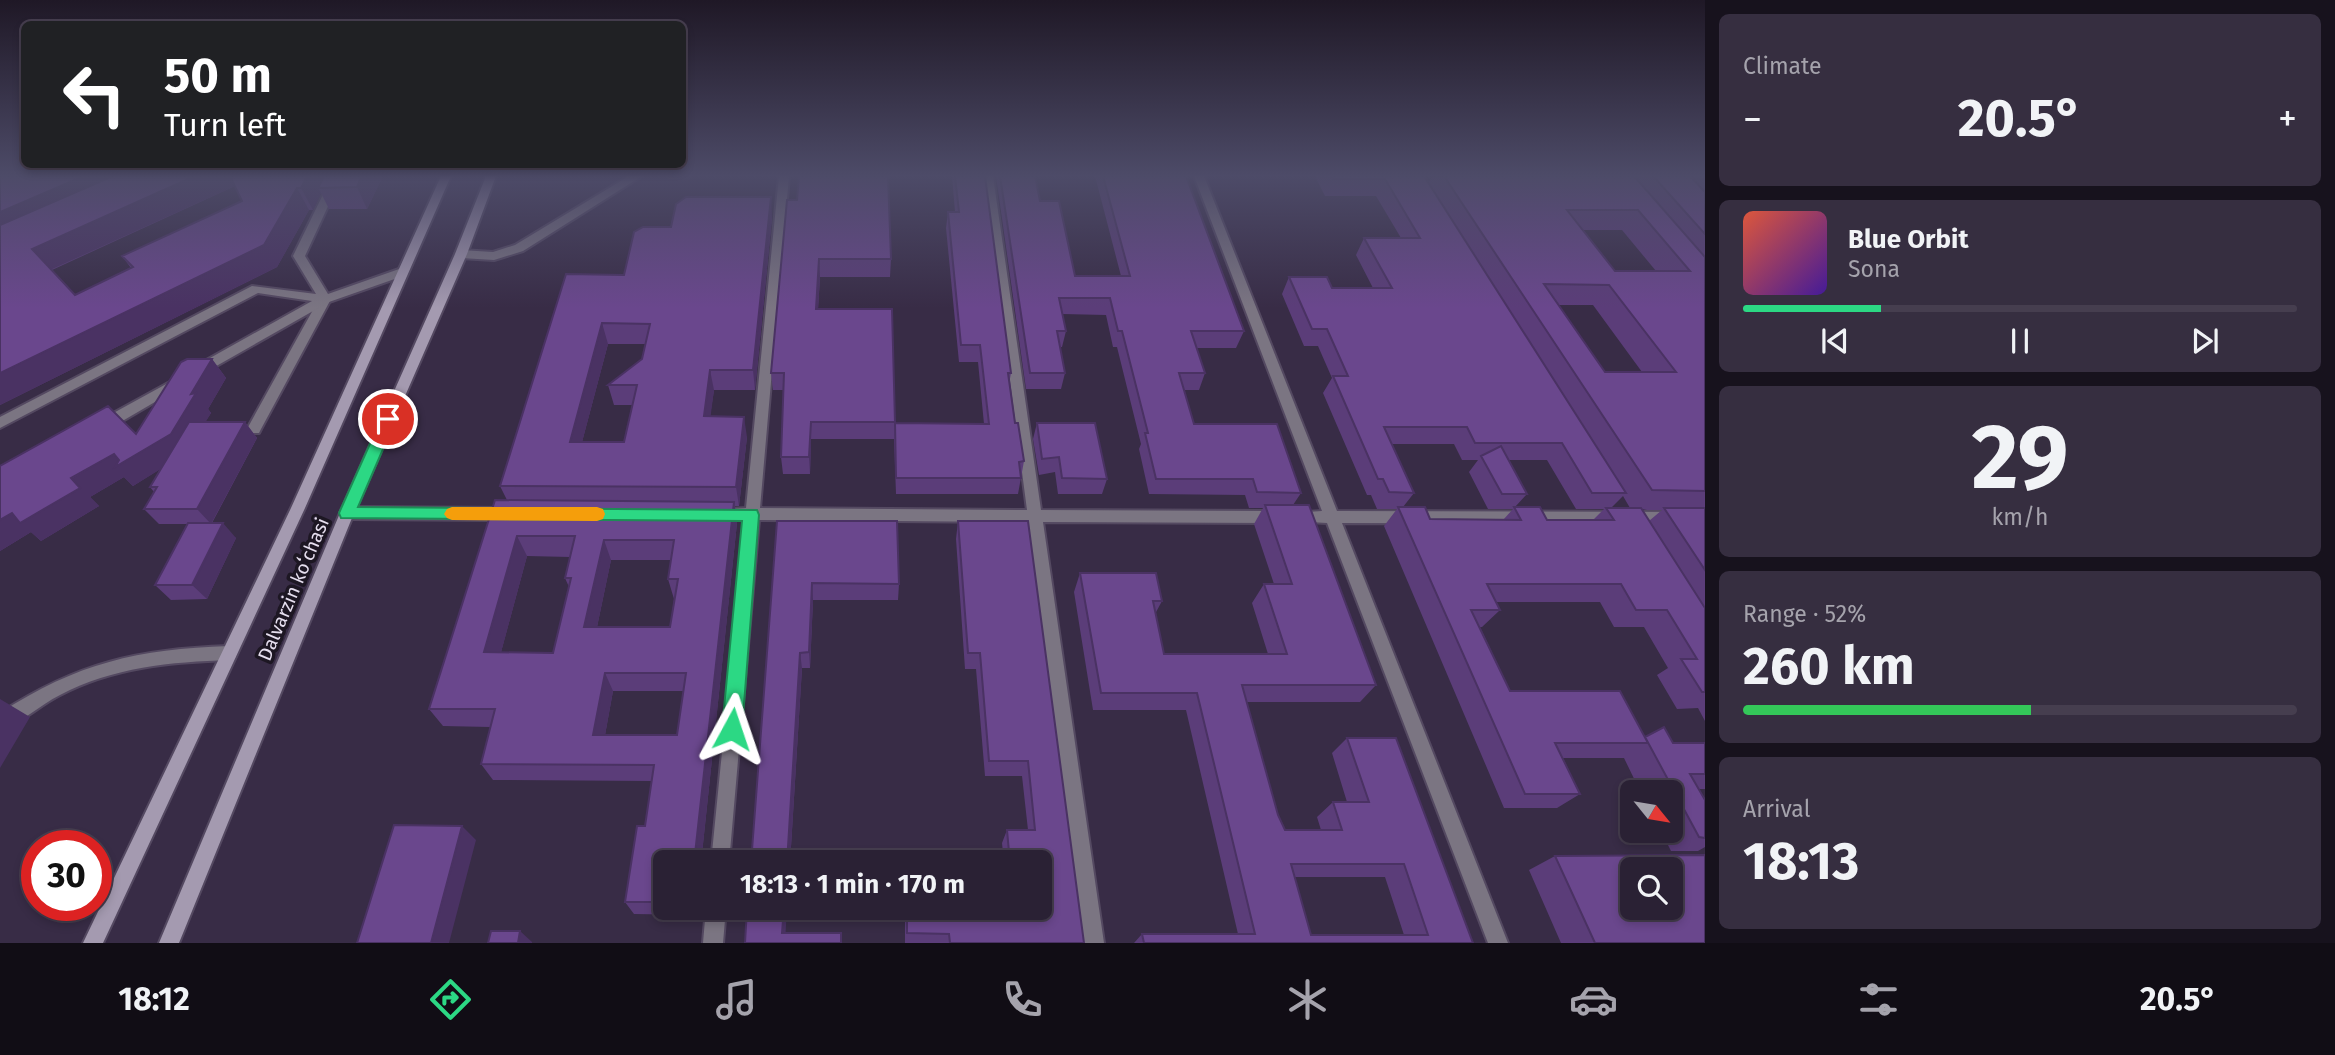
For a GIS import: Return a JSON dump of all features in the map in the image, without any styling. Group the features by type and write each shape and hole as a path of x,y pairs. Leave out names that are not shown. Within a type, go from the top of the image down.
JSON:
{"main road":[{"name":"Dalvarzin koʻchasi","path":"93,943 298,509 426,220"},
{"name":"Dalvarzin koʻchasi","path":"169,943 347,513 474,220"}],"street":[{"path":"316,220 299,256 325,299"},
{"path":"461,254 494,256 519,248 565,220"},
{"path":"721,850 780,220"},
{"path":"994,220 1094,943"},
{"path":"1216,220 1498,943"},
{"path":"84,436 325,299 402,272"},
{"path":"0,423 256,289 325,299"},
{"path":"254,429 325,299"},
{"path":"347,513 528,514"},
{"path":"709,514 1705,518"},
{"path":"0,723 26,704 83,675 137,659 173,654 229,653"},
{"path":"713,943 715,920"}],"building":[{"path":"12,220 97,220 32,249 75,295 133,267 122,256 201,220 278,220 264,245 0,373 0,225"},
{"path":"673,220 769,220 753,370 710,370 704,416 744,417 736,487 500,486 566,274 624,275 634,232 643,227 671,227","holes":["602,323 650,324 642,359 608,385 637,385 624,442 570,442"]},
{"path":"785,220 890,220 891,259 819,259 816,309 892,309 895,422 811,422 809,457 781,457 784,373 771,373"},
{"path":"949,220 991,220 1011,373 1008,373 1024,461 1019,462 1021,478 896,478 895,423 989,424 980,345 961,345"},
{"path":"1007,220 1063,220 1075,276 1130,276 1115,220 1202,220 1244,331 1191,331 1205,373 1179,373 1194,424 1277,424 1301,493 1257,492 1253,479 1156,479 1145,433 1148,433 1122,331 1118,331 1110,298 1059,298 1066,331 1057,331 1065,373 1030,373"},
{"path":"1409,220 1452,220 1626,493 1592,493 1562,443 1475,443 1467,427 1384,427 1414,493 1389,492 1383,479 1378,479 1333,376 1348,376 1327,329 1312,329 1289,277 1327,277 1332,288 1392,288 1364,238 1420,238"},
{"path":"1473,220 1575,220 1615,271 1690,271 1647,220 1673,220 1705,257 1705,491 1652,490","holes":["1544,284 1609,285 1676,372 1605,372"]},
{"path":"1692,220 1705,220 1705,234"},
{"path":"187,359 212,359 191,394 196,393 171,434 115,467 119,460 114,454 71,478 80,488 20,523 12,513 0,520 0,466 108,406 136,434 181,362"},
{"path":"189,422 245,422 197,509 144,509 157,487 150,487"},
{"path":"1037,423 1095,423 1107,479 1062,478 1059,457 1042,459"},
{"path":"1501,446 1527,494 1502,494 1481,456"},
{"path":"495,500 734,502 695,850 653,850 653,902 625,902 637,826 645,826 654,765 481,764 495,709 429,709","holes":["517,536 575,536 565,578 571,578 553,653 484,652","604,540 674,540 668,579 678,579 670,627 584,627","605,673 686,673 677,735 593,735"]},
{"path":"1265,505 1309,505 1376,685 1242,685 1278,815 1285,830 1342,830 1333,802 1369,802 1347,738 1396,738 1473,943 1144,943 1142,934 1255,934 1197,693 1101,693 1080,573 1156,573 1162,601 1153,601 1164,654 1287,654 1264,584 1292,584","holes":["1291,864 1404,864 1428,935 1311,935"]},
{"path":"1398,507 1425,507 1430,519 1521,520 1514,507 1540,507 1547,520 1614,520 1606,508 1641,508 1705,608 1705,692 1702,692 1681,659 1697,659 1667,610 1636,610 1621,584 1487,584 1500,610 1471,610 1510,691 1620,691 1648,743 1555,743 1580,794 1525,794"},
{"path":"1664,508 1705,508 1705,570"},
{"path":"777,521 897,521 899,584 812,583 809,652 800,653 788,850 752,850"},
{"path":"958,521 1028,521 1084,943 950,943 949,934 907,933 907,920 1052,920 1052,850 1009,850 1007,830 1035,830 1028,761 989,761 980,653 968,653"},
{"path":"188,523 223,523 192,585 155,585"},
{"path":"1664,727 1673,743 1705,743 1705,774 1690,774 1705,800 1705,838 1699,837 1684,809 1684,780 1668,780 1645,737"},
{"path":"394,825 462,826 431,943 357,943"},
{"path":"1705,855 1705,943 1595,943 1555,856"},
{"path":"746,920 783,920 782,933 841,933 841,943 745,943"},
{"path":"491,931 520,931 518,943 488,943"}],"slow traffic":[{"path":"452,514 597,514"}],"route":[{"path":"388,419 347,513 751,515 732,729"}]}
